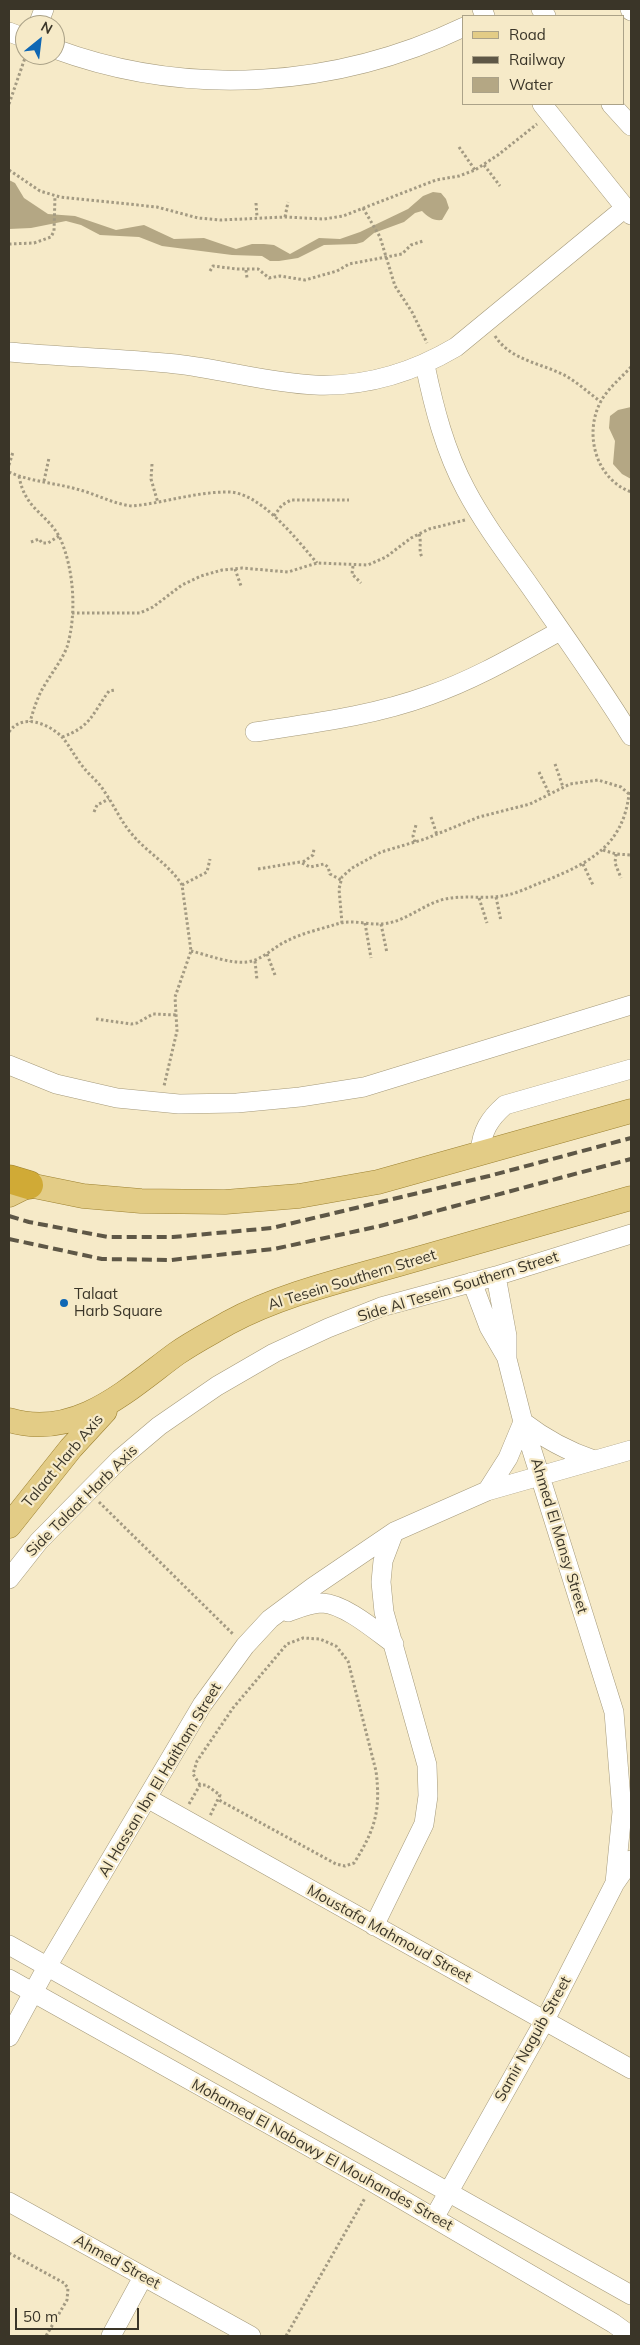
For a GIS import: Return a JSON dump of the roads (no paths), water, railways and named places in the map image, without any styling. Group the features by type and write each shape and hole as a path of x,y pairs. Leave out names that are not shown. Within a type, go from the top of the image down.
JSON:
{"main road":[{"path":"15,1186 109,1199 178,1202 262,1200 337,1191 378,1182 631,1111"},
{"name":"Al Tesein Southern Street","path":"9,1420 33,1425 66,1422 83,1417 118,1397 204,1337 267,1305 388,1267 631,1198"},
{"name":"Talaat Harb Axis","path":"9,1526 70,1448 118,1397"}],"street":[{"path":"65,52 123,69 170,77 218,81 265,80 312,75 359,65 405,52 462,28"},
{"path":"612,105 631,126"},
{"path":"9,352 136,360 313,385 348,385 382,379 430,362 456,347 628,212 546,109"},
{"path":"430,362 442,436 466,490 480,515 631,736"},
{"path":"255,732 350,718 432,695 471,679 560,631"},
{"path":"9,1066 56,1084 117,1098 178,1104 237,1103 300,1097 364,1087 631,1005"},
{"path":"480,1152 485,1126 493,1115 505,1105 631,1069"},
{"name":"Side Al Tesein Southern Street","path":"160,1426 217,1386 274,1354 328,1328 381,1307 496,1276 631,1234"},
{"name":"Ahmed El Mansy Street","path":"496,1276 507,1336 507,1359 522,1422 541,1476 614,1712 626,1782 616,1883"},
{"name":"Ahmed El Mansy Street","path":"472,1282 489,1327 507,1359"},
{"path":"486,1490 508,1458 522,1422 572,1453 594,1460"},
{"name":"Side Talaat Harb Axis","path":"9,1579 39,1541 88,1491 120,1459 160,1426"},
{"name":"Al Hassan Ibn El Haitham Street","path":"9,2037 48,1965 202,1705 245,1646 270,1619 394,1532 486,1490 631,1450"},
{"path":"374,1926 424,1824 428,1796 427,1765 384,1612 381,1582 383,1561 394,1532"},
{"path":"270,1619 309,1604 324,1603 341,1609 360,1620 394,1644"},
{"name":"Ahmed El Mansy Street","path":"614,1712 631,1739"},
{"name":"Moustafa Mahmoud Street","path":"147,1798 631,2069"},
{"name":"Samir Naguib Street","path":"434,2218 545,2020 616,1883 631,1860"},
{"name":"Mohamed El Nabawy El Mouhandes Street","path":"9,1945 48,1965 450,2191 631,2295"},
{"name":"Mohamed El Nabawy El Mouhandes Street","path":"9,1979 374,2183 613,2323 631,2336"},
{"name":"Ahmed Street","path":"9,2202 252,2336"},
{"path":"111,2336 143,2277"}],"water":[{"path":"9,180 15,183 24,198 48,214 75,216 116,230 144,225 174,239 204,238 236,249 252,244 274,245 290,254 319,238 340,239 360,232 408,209 423,196 433,192 441,193 446,199 449,208 442,220 431,218 422,211 415,213 404,222 374,233 363,242 324,245 298,258 270,261 262,256 232,255 162,246 139,237 100,235 81,225 66,221 31,228 9,229"},
{"path":"631,407 631,479 622,474 613,464 615,441 609,428 610,416 618,410"}],"railway":[{"path":"9,1216 29,1222 108,1237 173,1237 272,1228 489,1176 631,1138"},
{"path":"9,1239 102,1259 171,1260 274,1249 380,1226 631,1159"}],"place":[{"name":"Talaat Harb Square","path":"64,1303"}]}
